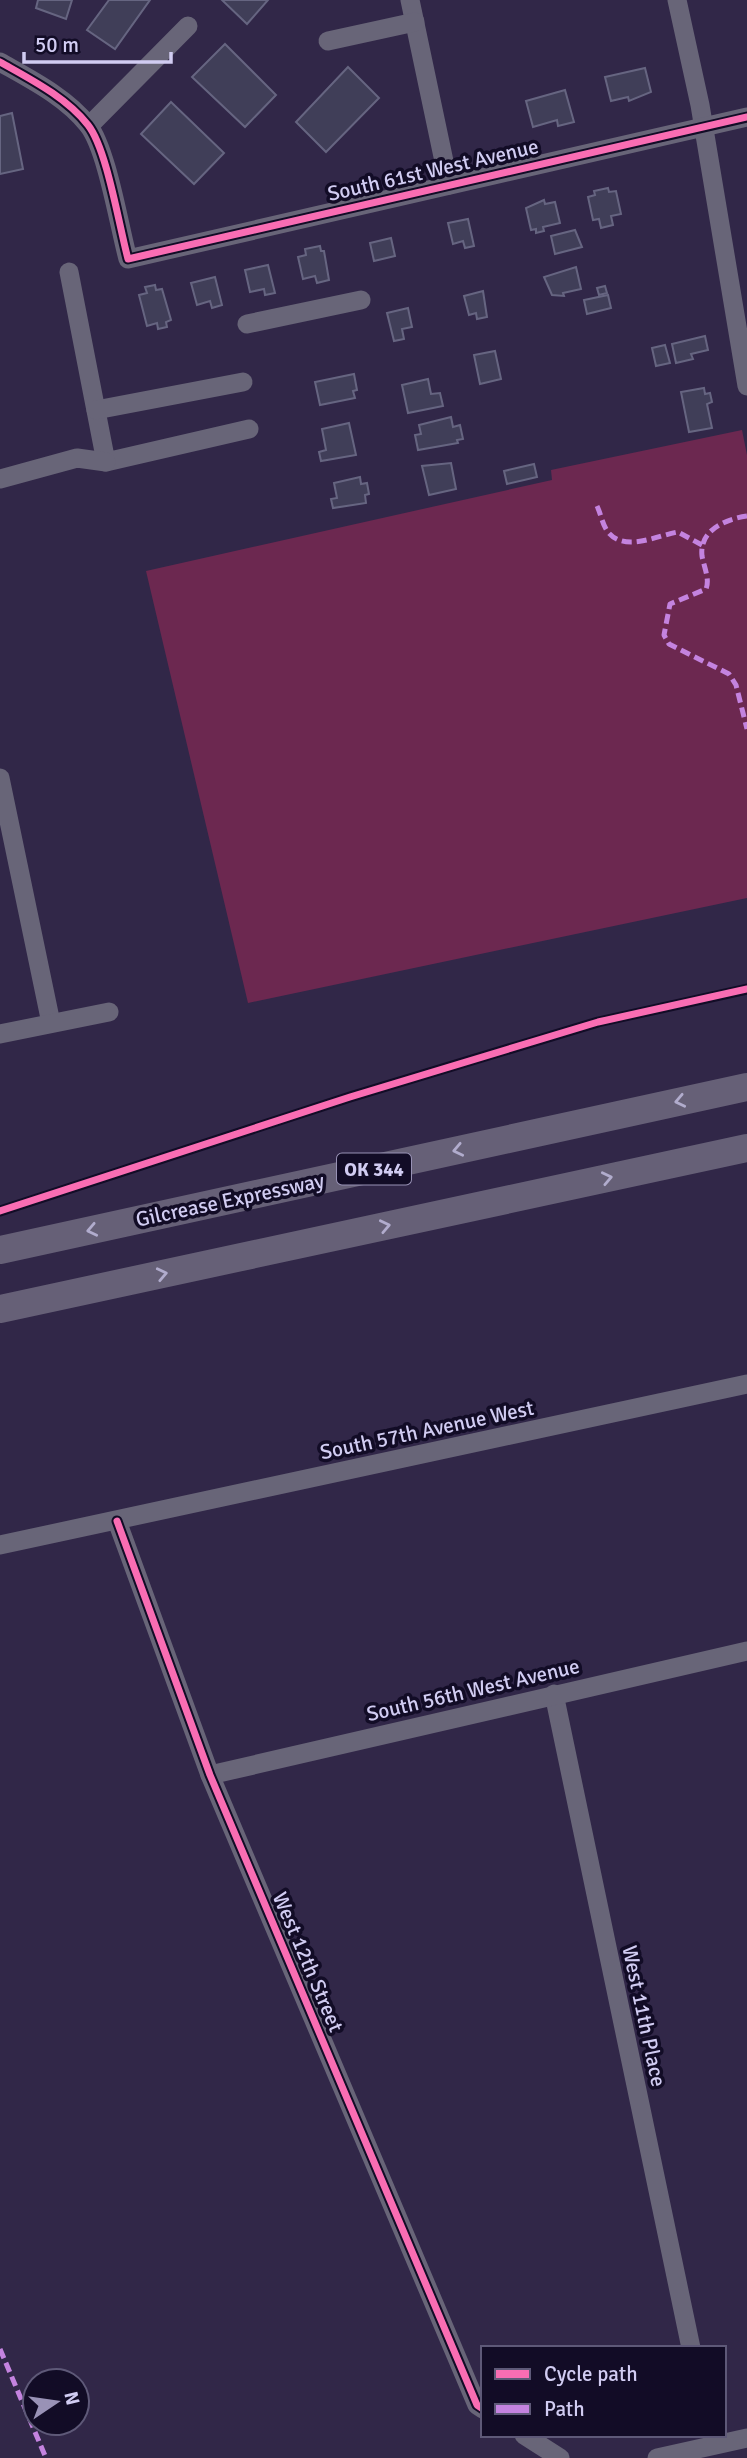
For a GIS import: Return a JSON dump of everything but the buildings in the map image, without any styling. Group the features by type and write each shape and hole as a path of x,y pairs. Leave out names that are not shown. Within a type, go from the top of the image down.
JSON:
{"highway":[{"name":"Gilcrease Expressway","path":"0,1250 747,1087"},
{"path":"0,1309 747,1148"}],"street":[{"path":"410,0 449,185"},
{"path":"677,0 703,127 747,386"},
{"path":"328,41 415,22"},
{"path":"0,62 61,100 89,126 188,26"},
{"name":"South 61st West Avenue","path":"89,126 103,161 128,259 747,117"},
{"path":"69,272 106,462"},
{"path":"247,324 361,300"},
{"path":"96,410 243,382"},
{"path":"0,479 77,458 106,462 249,429"},
{"path":"0,778 51,1023"},
{"path":"0,1034 109,1012"},
{"name":"South 57th Avenue West","path":"0,1545 747,1384"},
{"name":"West 12th Street","path":"117,1521 210,1775 477,2405 481,2408"},
{"name":"South 56th West Avenue","path":"210,1775 554,1693 747,1651"},
{"name":"West 11th Place","path":"554,1693 691,2346"},
{"path":"527,2437 560,2458"},
{"path":"657,2458 710,2440 747,2438"}],"shaded area":[{"path":"742,430 747,455 747,898 248,1003 146,571 552,480 551,470"}],"marked path":[{"path":"597,506 608,532 623,541 642,541 678,532 702,545"},
{"path":"747,516 723,523 709,533 702,547 707,577 706,589 670,604 664,635 669,644 729,674 736,685 747,729"},
{"path":"0,2349 46,2458"}],"cycle path":[{"path":"0,62 58,97 88,125 107,169 128,259 747,117"},
{"path":"0,1211 350,1097 598,1022 747,989"},
{"path":"117,1521 210,1775 477,2405 481,2408"}]}
